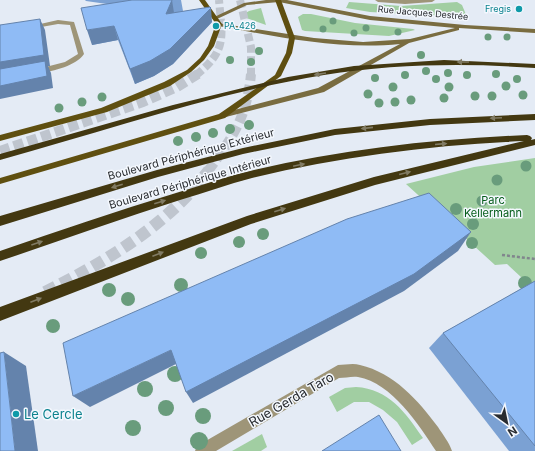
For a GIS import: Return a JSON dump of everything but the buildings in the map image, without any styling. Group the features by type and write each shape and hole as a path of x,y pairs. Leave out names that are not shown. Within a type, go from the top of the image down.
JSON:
{"highway":[{"path":"0,157 210,98 294,78 399,65 449,62 502,62 535,66"},
{"name":"Boulevard Périphérique Extérieur","path":"0,222 171,170 244,151 335,132 430,122 535,117"},
{"name":"Boulevard Périphérique Intérieur","path":"0,256 149,206 253,174 342,156 471,141 535,138"},
{"path":"0,314 247,221 374,181 535,142"}],"main road":[{"path":"202,0 217,21 292,38 366,43 410,41 465,27"},
{"path":"222,116 278,76 289,53 292,38 278,0"},
{"name":"Rue Jacques Destrée","path":"217,21 246,4 278,0 370,18 465,27 535,31"},
{"path":"0,138 104,110 166,84 189,71 202,59 211,46 217,21"},
{"path":"0,181 222,116 320,90 410,41"}],"street":[{"path":"378,0 405,2 432,0"},
{"path":"22,29 58,22 70,22 74,25 81,54 76,60 64,65 28,72"},
{"name":"Rue Gerda Taro","path":"202,451 338,372 358,371 381,380 401,394 420,414 445,451"}],"path":[{"path":"502,255 535,258"}],"green space":[{"path":"349,2 401,6 457,2 462,5 467,17 370,12 346,8"},
{"path":"261,8 266,25 241,16 249,11"},
{"path":"303,14 311,14 355,23 415,30 389,36 305,31 302,30 298,17"},
{"name":"Parc Kellermann","path":"535,158 535,290 507,264 495,265 406,184 474,167"},
{"path":"356,387 378,392 387,397 403,411 423,438 412,445 397,422 383,410 369,402 354,402 337,412 329,397 345,388"},
{"path":"262,434 267,447 261,451 232,451"}],"tunnel":[{"path":"196,75 214,58 221,42 219,0"},
{"path":"240,0 251,47 251,74"},
{"path":"0,151 143,102 177,87 198,74"},
{"path":"208,171 232,137 242,115 246,103 251,74"},
{"path":"45,292 112,255 155,225 193,190 209,170"}],"place":[{"name":"Fregis","path":"519,9"},
{"name":"PA_426","path":"216,26"},
{"name":"Le Cercle","path":"16,414"}]}
